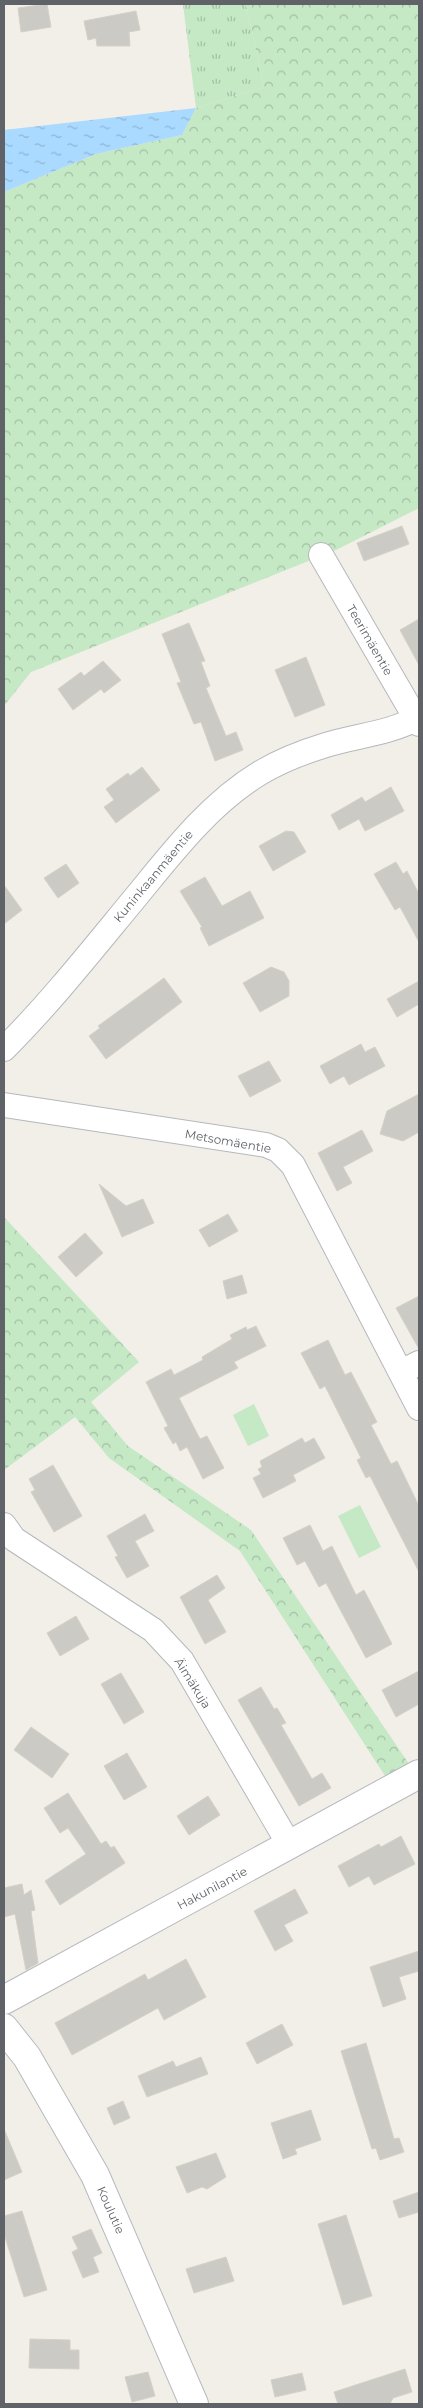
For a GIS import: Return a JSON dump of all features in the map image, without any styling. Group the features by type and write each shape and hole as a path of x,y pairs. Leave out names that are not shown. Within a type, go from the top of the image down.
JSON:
{"street":[{"name":"Teerimäentie","path":"321,555 418,720"},
{"name":"Kuninkaanmäentie","path":"4,1049 41,1012 190,832 230,796 259,774 286,760 327,745 386,732 418,720"},
{"name":"Metsomäentie","path":"4,1104 266,1145 278,1150 293,1164 410,1368 419,1408"},
{"name":"Äimäkuja","path":"4,1525 14,1539 153,1630 182,1661 290,1846"},
{"name":"Hakunilantie","path":"4,2000 290,1846 419,1774"},
{"name":"Koulutie","path":"4,2028 27,2057 95,2174 194,2404"}],"green space":[{"path":"183,4 246,4 264,87 196,108"},
{"path":"246,4 419,4 419,508 336,550 31,672 4,706 4,192 96,154 182,135 196,108 264,87"},
{"path":"4,1217 139,1362 91,1402 128,1446 251,1530 409,1764 387,1779 240,1551 109,1458 75,1417 4,1470 4,1398 6,1395 4,1392"},
{"path":"254,1404 269,1436 248,1446 233,1415"},
{"path":"360,1505 381,1547 359,1558 338,1516"}],"water":[{"path":"196,108 182,135 96,154 4,192 4,130"}],"building":[{"path":"47,4 51,27 21,32 18,8"},
{"path":"136,11 140,30 129,32 130,46 97,46 96,38 88,40 84,21"},
{"path":"402,526 409,544 364,561 357,543"},
{"path":"419,619 419,665 400,630"},
{"path":"189,623 205,661 201,662 210,686 206,688 226,736 236,732 243,750 215,761 201,722 194,724 177,683 181,682 162,634"},
{"path":"306,657 325,705 295,717 275,670"},
{"path":"103,661 121,680 104,693 101,689 73,710 58,689 81,672 84,676"},
{"path":"142,767 160,790 116,823 104,807 114,800 106,789 128,773 130,776"},
{"path":"391,787 404,811 365,831 359,819 339,830 331,815 362,797 365,802"},
{"path":"286,831 294,832 306,852 273,871 259,846"},
{"path":"396,862 403,874 407,871 419,894 419,942 400,907 395,910 374,874"},
{"path":"66,864 79,883 58,898 44,878"},
{"path":"205,877 222,906 250,891 264,918 209,946 200,928 202,927 180,891"},
{"path":"4,885 22,910 4,924"},
{"path":"271,967 284,972 289,981 289,996 260,1012 243,983"},
{"path":"164,978 182,1002 106,1059 89,1036 100,1028 98,1026"},
{"path":"419,981 419,1004 397,1017 387,999"},
{"path":"361,1044 365,1052 375,1047 385,1066 349,1085 344,1076 330,1084 320,1066"},
{"path":"269,1061 281,1081 250,1097 238,1076"},
{"path":"419,1094 419,1132 403,1141 380,1134 387,1111"},
{"path":"362,1130 373,1151 343,1167 352,1183 337,1191 318,1153"},
{"path":"99,1184 126,1206 143,1199 154,1223 122,1237"},
{"path":"228,1214 238,1231 209,1247 199,1230"},
{"path":"85,1233 103,1253 76,1277 58,1257"},
{"path":"242,1275 247,1293 227,1299 223,1281"},
{"path":"419,1296 419,1349 396,1308"},
{"path":"256,1326 266,1346 234,1362 238,1368 179,1398 200,1439 207,1436 224,1468 203,1479 187,1447 180,1451 176,1442 173,1444 164,1428 168,1426 146,1382 171,1369 174,1375 203,1360 202,1357 232,1339 230,1335 246,1327 247,1330"},
{"path":"328,1340 345,1375 351,1372 377,1422 371,1425 391,1464 397,1461 419,1506 419,1572 370,1476 366,1478 357,1460 361,1458 325,1386 320,1389 301,1353"},
{"path":"302,1438 305,1443 314,1438 325,1458 293,1475 296,1481 263,1498 253,1478 261,1474 258,1469 262,1467 260,1461"},
{"path":"53,1465 82,1516 54,1532 31,1492 35,1490 29,1479"},
{"path":"145,1514 154,1531 135,1541 149,1566 127,1578 115,1557 118,1556 107,1536"},
{"path":"310,1525 323,1551 332,1546 356,1595 364,1590 392,1644 366,1658 326,1583 319,1587 305,1561 297,1565 283,1538"},
{"path":"217,1575 225,1588 208,1600 226,1632 205,1644 180,1597"},
{"path":"76,1616 89,1639 60,1656 47,1633"},
{"path":"419,1671 419,1704 396,1717 382,1690"},
{"path":"121,1673 144,1712 124,1724 101,1684"},
{"path":"261,1687 274,1709 277,1708 286,1723 281,1725 312,1779 322,1773 331,1788 299,1806 238,1700"},
{"path":"31,1727 69,1754 52,1778 14,1750"},
{"path":"127,1753 147,1787 124,1800 104,1766"},
{"path":"68,1793 101,1844 106,1841 111,1848 114,1846 125,1863 60,1905 45,1881 86,1854 68,1828 60,1833 44,1808"},
{"path":"208,1796 220,1815 189,1835 177,1816"},
{"path":"401,1836 415,1864 374,1885 369,1876 349,1887 338,1866 379,1844 381,1847"},
{"path":"22,1884 24,1895 31,1890 35,1910 31,1911 38,1963 26,1970 15,1914 4,1917 4,1888"},
{"path":"295,1889 308,1913 284,1925 293,1941 275,1951 254,1911"},
{"path":"419,1951 419,1971 399,1977 406,1999 383,2007 370,1967"},
{"path":"186,1959 206,1997 164,2020 158,2008 72,2055 55,2023 145,1974 148,1980"},
{"path":"282,2024 293,2045 257,2064 246,2043"},
{"path":"366,2043 394,2139 399,2138 404,2152 380,2160 376,2148 372,2149 341,2051"},
{"path":"201,2057 208,2074 147,2097 138,2076 173,2061 176,2067"},
{"path":"123,2101 130,2118 114,2125 107,2108"},
{"path":"311,2110 321,2140 295,2149 297,2154 283,2159 271,2123"},
{"path":"4,2129 22,2172 4,2180"},
{"path":"216,2153 226,2177 207,2189 202,2187 187,2193 176,2167"},
{"path":"419,2192 419,2212 399,2218 393,2201"},
{"path":"22,2211 47,2290 24,2297 4,2234 4,2216"},
{"path":"346,2215 372,2296 343,2305 318,2224"},
{"path":"91,2229 102,2253 93,2257 99,2272 83,2278 72,2252 78,2249 72,2237"},
{"path":"226,2257 234,2281 194,2293 186,2269"},
{"path":"30,2339 70,2340 70,2350 79,2350 79,2369 29,2368"},
{"path":"405,2369 412,2392 393,2398 390,2404 338,2404 334,2392"},
{"path":"148,2372 155,2396 132,2402 125,2377"},
{"path":"302,2373 306,2390 275,2397 271,2380"}]}
